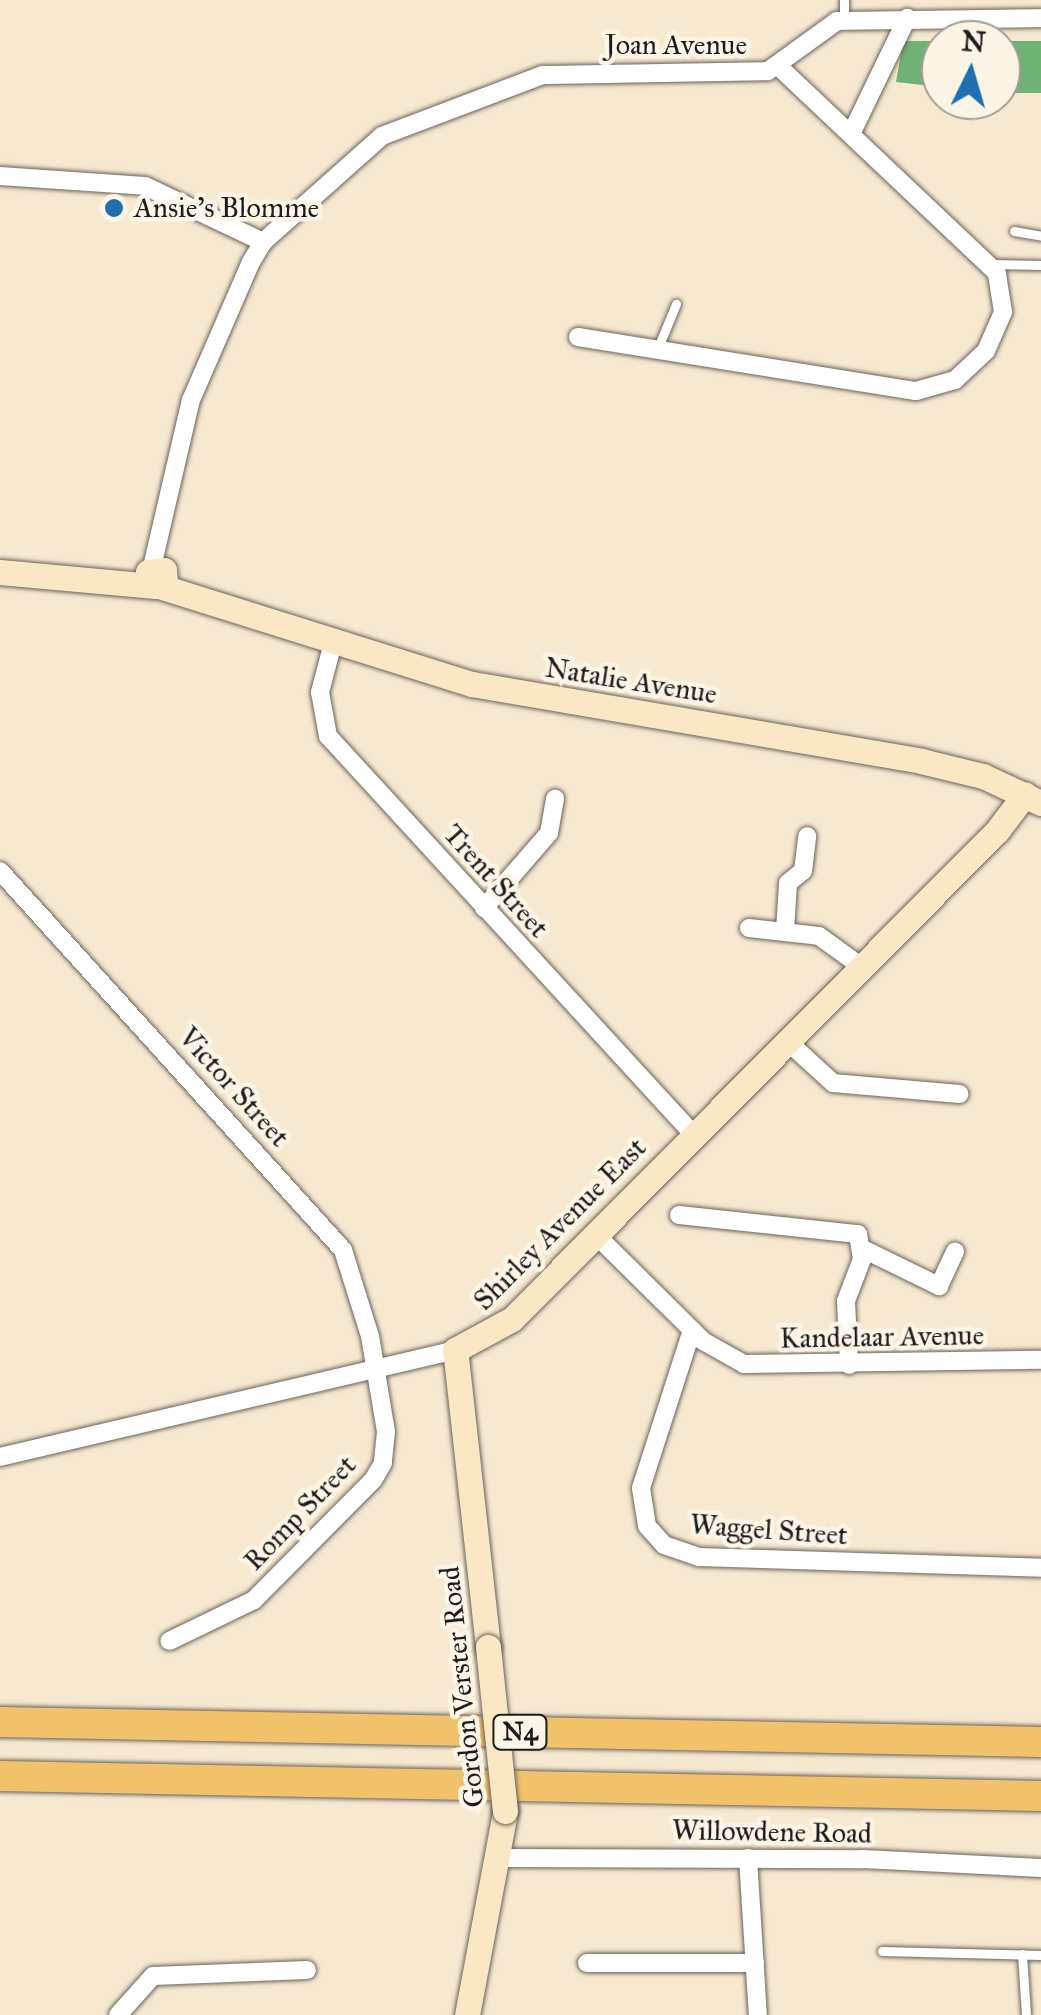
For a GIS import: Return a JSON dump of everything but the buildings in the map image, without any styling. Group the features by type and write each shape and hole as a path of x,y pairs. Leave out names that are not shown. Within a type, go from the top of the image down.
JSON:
{"highway":[{"name":"N4","path":"0,1722 1041,1742"},
{"name":"N4","path":"0,1776 1041,1796"}],"street":[{"path":"852,132 907,18"},
{"path":"779,67 817,30 844,20 1041,18"},
{"name":"Joan Avenue","path":"157,575 194,391 262,242 378,139 505,87 548,75 754,74 779,67 990,264"},
{"path":"0,176 145,186 262,242"},
{"path":"578,337 897,390 937,388 965,373 995,335 1004,302 990,264"},
{"path":"0,572 157,575"},
{"name":"Natalie Avenue","path":"157,575 472,684 862,748 962,770 1033,799"},
{"name":"Trent Street","path":"334,639 320,692 328,736 693,1134"},
{"name":"Shirley Avenue East","path":"0,1457 455,1350 502,1326 859,966 1033,799"},
{"path":"484,908 549,833 555,800"},
{"path":"785,931 788,884 803,870 808,836"},
{"name":"Victor Street","path":"0,870 348,1255 376,1369"},
{"path":"749,928 818,936 859,966"},
{"path":"786,1040 833,1083 960,1094"},
{"path":"679,1215 836,1228 858,1234 863,1249 846,1301 849,1365"},
{"name":"Kandelaar Avenue","path":"595,1234 692,1330 744,1364 1041,1360"},
{"path":"863,1249 939,1286 955,1251"},
{"name":"Waggel Street","path":"692,1330 641,1488 647,1526 664,1546 699,1557 1041,1568"},
{"name":"Gordon Verster Road","path":"455,1350 506,1810 501,1858 467,2015"},
{"name":"Romp Street","path":"168,1641 254,1600 373,1480 386,1450 376,1369"},
{"name":"Willowdene Road","path":"501,1858 748,1858 1041,1868"},
{"path":"748,1858 758,2015"},
{"path":"587,1963 755,1963"},
{"path":"118,2015 130,1994 153,1976 307,1970"}],"lane":[{"path":"844,0 844,20"},
{"path":"1014,231 1041,236"},
{"path":"990,264 1041,265"},
{"path":"657,350 676,304"},
{"path":"882,1952 1041,1954"},
{"path":"1022,1954 1026,2015"}],"green space":[{"path":"903,41 921,41 921,85 896,82"},
{"path":"1021,41 1041,41 1041,93 1021,93"}],"place":[{"name":"Ansie's Blomme","path":"114,208"}]}
